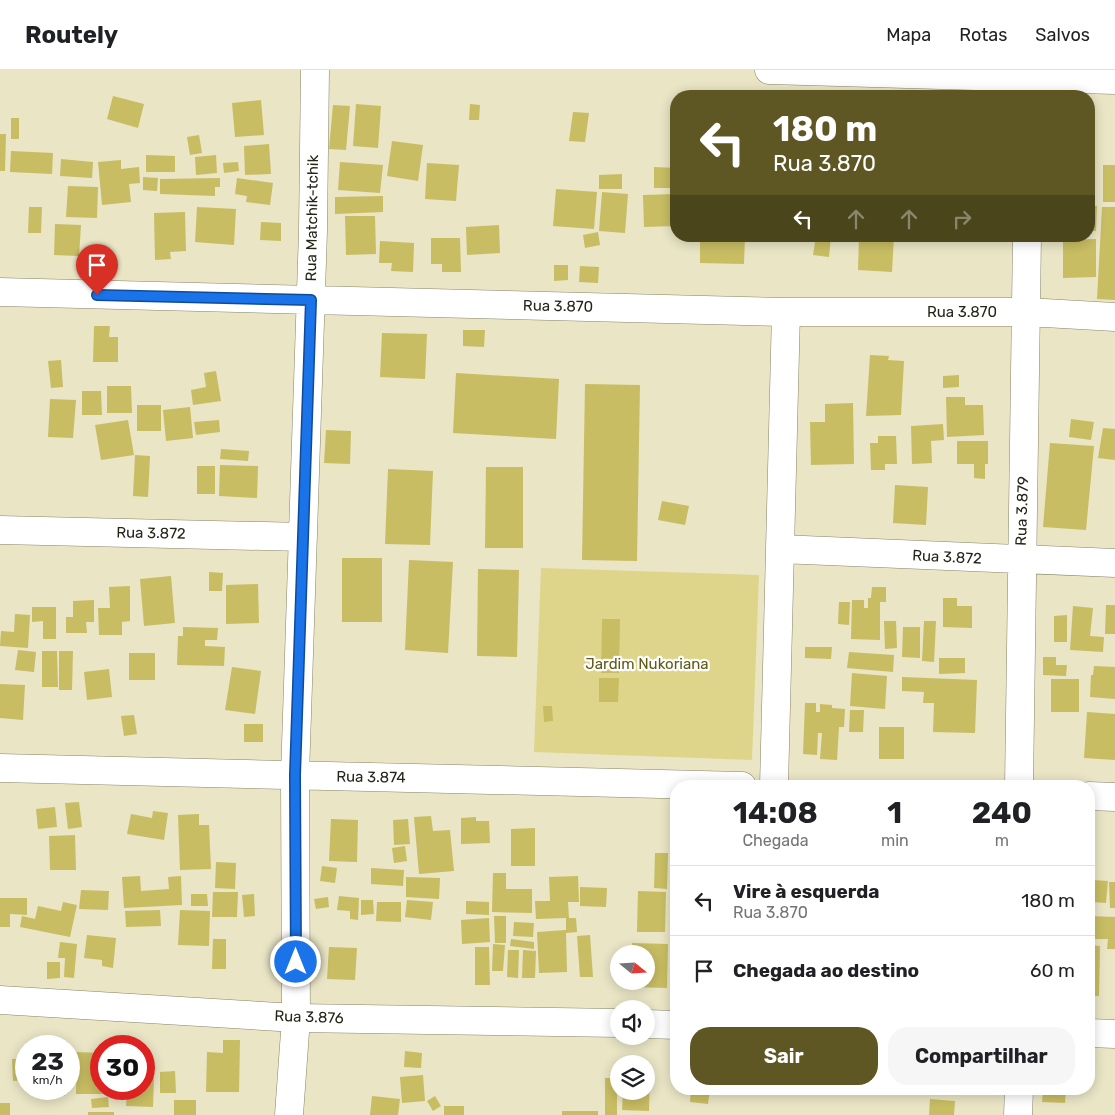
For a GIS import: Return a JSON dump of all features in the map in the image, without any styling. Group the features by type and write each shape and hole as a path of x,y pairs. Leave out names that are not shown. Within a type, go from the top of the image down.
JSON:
{"street":[{"name":"Rua Matchik-tchik","path":"289,1115 296,1018 295,775 311,300 315,70"},
{"path":"769,70 1027,81 1115,80"},
{"name":"Rua 3.879","path":"1019,780 1027,242"},
{"name":"Rua 3.870","path":"0,292 786,312 1027,312 1115,317"},
{"path":"774,780 786,312"},
{"name":"Rua 3.872","path":"0,530 303,536"},
{"name":"Rua 3.872","path":"780,549 1021,561 1115,563"},
{"name":"Rua 3.874","path":"0,768 670,784"},
{"path":"1095,796 1115,797"},
{"name":"Rua 3.876","path":"0,1000 296,1018 610,1024"},
{"path":"655,1024 670,1024"},
{"path":"1095,1033 1115,1034"},
{"path":"1018,1115 1019,1095"}],"green space":[{"name":"Jardim Nukoriana","path":"541,568 759,575 752,760 534,752"}],"building":[{"path":"113,96 144,104 138,128 107,119"},
{"path":"261,100 264,135 235,137 232,103"},
{"path":"356,104 381,106 378,148 353,146"},
{"path":"470,104 480,105 479,120 469,120"},
{"path":"333,105 350,106 346,150 329,149"},
{"path":"573,112 589,113 585,142 569,141"},
{"path":"11,118 19,118 19,139 11,139"},
{"path":"0,134 6,134 5,171 0,171"},
{"path":"199,135 202,153 190,155 187,137"},
{"path":"392,141 423,145 418,181 387,176"},
{"path":"269,144 271,174 245,175 244,146"},
{"path":"11,151 53,153 52,174 10,172"},
{"path":"146,155 175,156 175,172 146,172"},
{"path":"216,155 217,173 196,175 195,157"},
{"path":"61,159 93,162 92,178 60,176"},
{"path":"121,160 121,169 139,167 140,183 129,184 131,202 102,205 98,162"},
{"path":"238,162 239,171 224,173 223,163"},
{"path":"340,162 383,165 380,193 338,190"},
{"path":"427,163 459,165 456,201 425,199"},
{"path":"1103,165 1115,165 1115,202 1103,202"},
{"path":"654,167 670,168 670,188 654,188"},
{"path":"622,174 622,189 599,189 599,175"},
{"path":"143,177 158,178 157,191 143,190"},
{"path":"220,178 220,187 215,187 215,196 160,194 160,179"},
{"path":"237,178 273,183 270,205 246,202 247,196 235,194"},
{"path":"68,186 98,187 97,218 66,217"},
{"path":"556,189 597,192 594,229 553,226"},
{"path":"602,192 628,194 625,233 599,231"},
{"path":"670,194 670,226 644,227 643,195"},
{"path":"383,196 383,212 335,214 335,197"},
{"path":"1095,206 1097,206 1096,231"},
{"path":"29,207 42,207 41,233 28,233"},
{"path":"197,207 236,209 234,245 195,242"},
{"path":"1102,207 1115,207 1115,300 1097,299"},
{"path":"185,212 186,251 170,252 171,259 155,260 154,213"},
{"path":"345,216 375,216 376,254 346,255"},
{"path":"261,222 281,223 281,241 260,240"},
{"path":"55,224 81,225 79,256 54,255"},
{"path":"499,225 500,253 467,255 466,227"},
{"path":"598,232 600,245 585,248 583,235"},
{"path":"431,238 460,238 461,272 442,272 442,264 431,264"},
{"path":"1095,239 1096,277 1063,278 1063,242 1095,242"},
{"path":"380,241 414,243 413,272 391,271 392,263 379,263"},
{"path":"700,242 745,242 744,264 700,263"},
{"path":"815,242 830,242 829,257 813,255"},
{"path":"859,242 894,242 892,272 858,270"},
{"path":"554,265 568,265 568,280 554,281"},
{"path":"580,266 599,267 598,283 579,282"},
{"path":"94,326 110,326 109,337 118,337 118,362 93,362"},
{"path":"463,330 485,330 484,347 463,346"},
{"path":"382,333 427,334 425,379 380,377"},
{"path":"870,355 889,356 888,360 904,361 901,415 866,416"},
{"path":"61,360 63,387 51,388 48,361"},
{"path":"216,371 221,401 193,405 191,390 206,387 204,373"},
{"path":"456,373 559,379 556,439 453,433"},
{"path":"959,375 959,387 943,388 943,376"},
{"path":"585,384 640,385 637,561 582,560"},
{"path":"107,386 131,386 132,413 107,413"},
{"path":"82,391 101,391 102,415 82,415"},
{"path":"946,397 965,397 965,405 983,405 984,435 947,437"},
{"path":"50,399 76,400 73,438 48,437"},
{"path":"853,403 854,464 811,465 810,422 825,422 825,404"},
{"path":"137,405 161,405 161,431 137,431"},
{"path":"190,407 193,438 166,441 163,410"},
{"path":"1071,419 1094,422 1091,440 1069,437"},
{"path":"128,420 134,455 101,460 95,425"},
{"path":"219,420 220,432 196,435 194,422"},
{"path":"943,424 944,440 931,441 932,463 912,464 911,426"},
{"path":"1103,428 1115,429 1115,460 1098,458"},
{"path":"326,430 351,431 350,464 324,463"},
{"path":"878,436 896,436 897,464 885,464 885,470 871,470 870,443 878,443"},
{"path":"957,441 988,441 988,464 985,464 985,479 974,478 974,464 957,464"},
{"path":"1050,443 1094,446 1086,530 1043,527"},
{"path":"221,449 249,451 248,461 220,459"},
{"path":"135,455 150,456 148,497 133,496"},
{"path":"220,465 258,466 257,498 219,496"},
{"path":"197,466 215,466 215,494 197,494"},
{"path":"486,467 523,467 523,548 485,548"},
{"path":"388,469 433,471 430,545 385,544"},
{"path":"895,485 928,487 926,525 893,523"},
{"path":"662,501 689,506 685,525 658,520"},
{"path":"342,558 382,558 382,622 342,622"},
{"path":"409,560 453,562 448,653 405,650"},
{"path":"478,569 519,570 517,657 477,656"},
{"path":"209,572 223,573 222,591 209,591"},
{"path":"171,576 175,623 144,626 140,579"},
{"path":"258,584 259,623 226,624 226,585"},
{"path":"130,586 130,621 122,622 122,635 99,635 98,608 110,608 109,587"},
{"path":"872,587 886,587 886,602 880,602 880,640 851,639 852,600 864,600 864,608 868,608 868,598 871,598"},
{"path":"943,598 957,598 957,606 972,606 972,628 943,627"},
{"path":"94,600 94,622 86,622 87,633 66,633 66,617 73,617 73,601"},
{"path":"839,602 850,602 849,625 838,624"},
{"path":"1106,605 1115,605 1115,634 1105,634"},
{"path":"1073,606 1093,608 1090,636 1104,637 1103,652 1070,650"},
{"path":"32,607 56,607 56,639 43,639 43,621 32,622"},
{"path":"15,614 30,615 28,648 0,646 1,631 14,632"},
{"path":"1067,615 1067,642 1054,642 1054,616"},
{"path":"602,619 620,619 619,673 601,673"},
{"path":"884,621 896,621 897,648 885,649"},
{"path":"924,621 936,621 934,662 922,661"},
{"path":"183,627 218,628 217,640 205,640 205,646 225,647 224,666 177,665 178,636 183,636"},
{"path":"903,627 920,627 920,658 902,657"},
{"path":"805,647 832,647 831,659 805,658"},
{"path":"18,650 36,652 34,672 15,670"},
{"path":"42,651 57,651 58,687 42,687"},
{"path":"59,651 73,651 72,690 59,690"},
{"path":"849,652 894,655 893,672 847,668"},
{"path":"129,653 155,653 155,680 129,680"},
{"path":"1043,657 1056,657 1056,665 1067,665 1066,676 1043,675"},
{"path":"939,658 965,658 965,673 939,674"},
{"path":"1094,666 1115,667 1115,699 1090,697 1091,675 1093,675"},
{"path":"232,667 261,671 255,714 225,710"},
{"path":"109,669 112,697 87,700 84,672"},
{"path":"852,673 887,676 885,709 850,706"},
{"path":"902,677 977,680 975,733 933,732 934,703 923,703 924,692 902,691"},
{"path":"599,678 619,678 618,702 599,702"},
{"path":"1051,679 1079,679 1079,712 1051,712"},
{"path":"0,684 25,685 23,720 0,718"},
{"path":"805,703 816,703 816,712 820,712 820,704 832,705 832,708 845,709 844,727 839,727 837,760 820,759 822,733 818,733 817,755 803,754"},
{"path":"543,706 552,706 553,721 544,722"},
{"path":"850,710 864,710 863,732 849,732"},
{"path":"1087,712 1115,714 1115,760 1084,758"},
{"path":"134,715 137,734 124,736 121,716"},
{"path":"244,724 263,724 263,742 244,742"},
{"path":"879,727 904,727 904,759 879,759"},
{"path":"79,802 82,827 68,829 65,803"},
{"path":"55,807 57,827 38,829 36,809"},
{"path":"153,811 168,813 164,840 127,834 131,814 152,818"},
{"path":"199,814 199,825 209,825 211,869 180,870 178,815"},
{"path":"431,816 433,831 450,830 454,871 419,874 414,817"},
{"path":"476,817 476,821 489,821 490,843 461,844 461,818"},
{"path":"331,819 358,820 357,862 329,861"},
{"path":"408,819 410,844 394,845 393,820"},
{"path":"535,828 535,866 511,866 511,829"},
{"path":"75,835 76,870 50,870 49,836"},
{"path":"405,846 407,861 394,863 392,848"},
{"path":"655,853 668,853 667,889 654,888"},
{"path":"216,862 236,863 235,889 215,888"},
{"path":"322,866 337,868 335,883 320,881"},
{"path":"371,868 404,870 403,886 371,884"},
{"path":"493,873 506,873 506,889 532,889 532,913 492,912"},
{"path":"140,876 141,891 169,889 168,877 181,876 182,905 124,908 122,877"},
{"path":"578,876 579,902 568,902 569,918 576,918 577,932 566,933 567,972 539,973 537,932 566,930 566,918 536,919 535,901 550,901 549,877"},
{"path":"406,877 440,878 439,899 406,897"},
{"path":"1095,880 1108,881 1106,903 1095,902"},
{"path":"1109,882 1115,882 1115,908 1110,908"},
{"path":"580,887 607,888 606,907 580,906"},
{"path":"81,890 109,891 108,910 79,909"},
{"path":"638,891 666,892 665,932 637,932"},
{"path":"213,892 238,892 237,917 212,917"},
{"path":"191,894 207,894 208,906 191,906"},
{"path":"254,894 255,916 244,917 242,895"},
{"path":"339,896 359,898 358,920 350,919 350,911 337,910"},
{"path":"328,897 329,907 316,909 314,899"},
{"path":"0,898 27,898 27,915 10,914 10,927 0,927"},
{"path":"361,900 373,900 374,914 361,915"},
{"path":"407,900 433,902 431,920 405,917"},
{"path":"466,901 489,902 489,915 466,914"},
{"path":"63,902 77,905 70,937 20,927 22,916 35,919 38,906 61,911"},
{"path":"377,902 401,902 401,922 376,921"},
{"path":"160,910 161,926 126,927 125,911"},
{"path":"180,910 210,911 209,946 178,945"},
{"path":"494,916 506,916 506,943 495,943"},
{"path":"1095,916 1115,917 1115,949 1107,949 1108,939 1095,939"},
{"path":"489,918 490,942 462,944 461,920"},
{"path":"514,922 534,923 533,937 513,936"},
{"path":"87,935 116,938 113,968 102,966 102,960 84,958"},
{"path":"590,935 593,977 580,977 577,936"},
{"path":"213,939 226,939 226,969 212,969"},
{"path":"511,939 534,942 534,949 510,946"},
{"path":"60,942 77,944 74,978 64,977 65,958 58,958"},
{"path":"632,943 668,944 667,988 655,988 655,945 632,945"},
{"path":"493,944 505,945 503,971 492,971"},
{"path":"1095,946 1100,946 1099,996 1095,996"},
{"path":"329,947 357,948 355,980 327,979"},
{"path":"475,947 489,947 490,985 475,985"},
{"path":"508,950 519,950 518,978 507,977"},
{"path":"523,950 536,951 535,978 522,978"},
{"path":"47,962 60,962 60,978 47,979"},
{"path":"223,1040 240,1040 239,1092 206,1092 207,1052 223,1053"},
{"path":"405,1051 422,1053 421,1068 404,1067"},
{"path":"80,1052 90,1053 90,1094 80,1094"},
{"path":"12,1059 15,1059 15,1081 13,1081"},
{"path":"175,1071 176,1093 160,1093 160,1072"},
{"path":"423,1075 425,1101 402,1103 400,1077"},
{"path":"605,1078 610,1078 610,1100 617,1100 617,1115 605,1115"},
{"path":"691,1095 709,1095 708,1104 690,1102"},
{"path":"1043,1095 1066,1095 1065,1103 1042,1102"},
{"path":"372,1096 400,1099 398,1115 370,1115"},
{"path":"435,1096 441,1106 433,1111 427,1101"},
{"path":"930,1099 955,1101 954,1115 929,1115"},
{"path":"91,1100 108,1100 109,1107 92,1108"},
{"path":"126,1100 153,1100 153,1107 126,1106"},
{"path":"174,1100 196,1100 196,1115 174,1115"},
{"path":"623,1100 649,1100 649,1111 622,1110"},
{"path":"0,1103 10,1103 10,1115 0,1115"},
{"path":"444,1106 464,1106 464,1115 444,1115"},
{"path":"562,1111 598,1111 598,1115 562,1115"},
{"path":"88,1112 114,1112 114,1115 88,1115"}],"route":[{"path":"97,295 311,300 295,775 296,962"}]}
